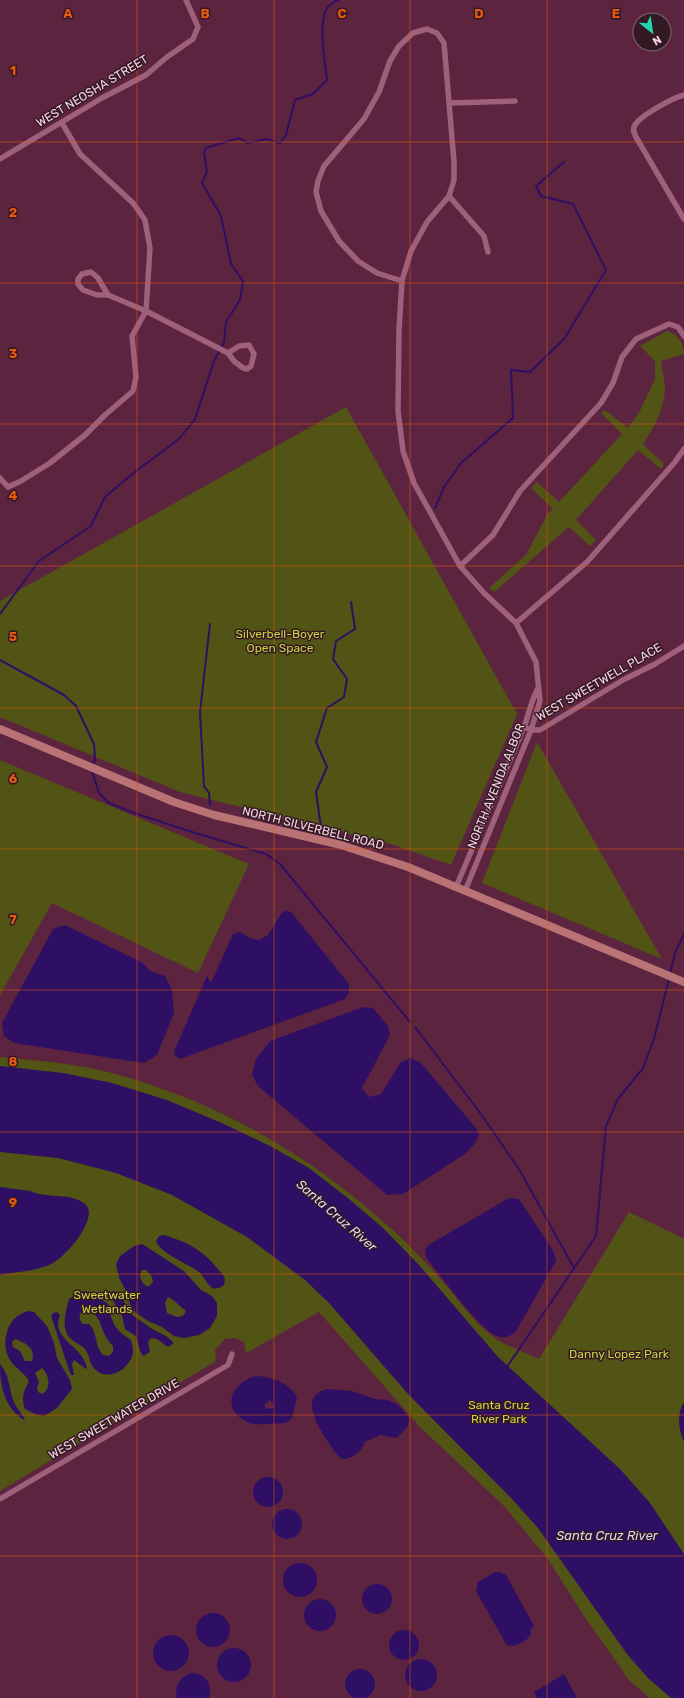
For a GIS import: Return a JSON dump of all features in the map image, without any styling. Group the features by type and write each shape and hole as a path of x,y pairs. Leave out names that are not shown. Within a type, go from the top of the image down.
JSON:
{"main road":[{"name":"NORTH SILVERBELL ROAD","path":"0,729 174,802 214,815 341,845 408,867 456,888 623,955 684,982"}],"street":[{"name":"WEST NEOSHA STREET","path":"0,159 102,98 146,74 193,39 198,27 186,0"},
{"path":"402,281 377,273 358,261 339,241 321,211 316,192 318,181 324,166 364,118 378,92 390,61 399,46 413,33 427,29 437,32 444,43 454,162 454,180 448,196 484,236 488,252"},
{"path":"684,95 672,99 646,114 635,124 633,130 684,219"},
{"path":"450,103 515,101"},
{"path":"0,478 8,487 21,481 50,463 85,435 105,415 134,391 136,377 132,336 146,311 150,248 145,220 133,203 80,154 62,123"},
{"name":"NORTH AVENIDA ALBOR","path":"448,196 426,222 411,251 402,281 399,330 398,412 403,451 414,483 460,566 484,593 516,623 536,662 540,701 531,730 465,891"},
{"path":"108,295 98,278 91,272 82,274 78,279 78,284 83,290 93,294 108,295 146,311 228,353 243,368 247,369 251,366 254,354 249,346 239,346 228,353"},
{"path":"460,566 493,534 520,491 601,403 613,383 622,357 636,339 665,325 673,325 678,327 684,336"},
{"path":"516,623 587,562 675,462 684,449"},
{"name":"WEST SWEETWELL PLACE","path":"524,727 531,730 540,730 596,698 623,680 655,664 684,646"},
{"name":"NORTH AVENIDA ALBOR","path":"456,888 524,727 530,712 532,699 538,688"},
{"path":"506,767 515,770"},
{"name":"WEST SWEETWATER DRIVE","path":"0,1499 228,1365 232,1354"}],"green space":[{"path":"667,331 674,334 680,340 684,354 661,361 665,386 663,404 655,425 643,444 664,464 661,469 638,450 576,520 596,540 590,546 569,527 494,592 489,588 526,555 548,513 553,509 531,488 537,482 559,502 622,434 601,413 605,410 628,428 640,411 655,379 655,361 640,346"},
{"name":"Silverbell-Boyer Open Space","path":"346,407 517,714 451,865 391,844 180,792 0,717 0,601"},
{"path":"537,742 662,959 482,883"},
{"path":"0,760 249,864 198,973 52,903 0,995"},
{"path":"0,1057 77,1066 123,1076 161,1088 198,1103 234,1119 268,1138 301,1158 333,1181 395,1232 423,1260 471,1316 489,1334 506,1345 539,1359 629,1212 684,1239 684,1698 650,1698 629,1680 584,1616 548,1559 504,1506 420,1427 319,1312 246,1353 244,1342 235,1338 225,1339 215,1350 216,1361 0,1491"}],"water":[{"path":"286,910 292,913 349,984 349,992 345,999 180,1059 174,1055 175,1049 207,976 211,983 233,934 240,932 250,938 259,940 268,935 281,914"},
{"path":"65,925 143,963 150,971 165,976 172,990 174,1013 157,1055 144,1063 14,1043 4,1036 2,1023 53,929"},
{"path":"363,1007 373,1008 388,1026 390,1035 362,1088 369,1097 381,1094 401,1062 410,1058 421,1063 476,1128 479,1135 475,1143 465,1154 403,1194 387,1195 258,1086 252,1075 256,1059 270,1041"},
{"name":"Santa Cruz River","path":"0,1066 63,1073 112,1083 167,1100 224,1124 270,1146 309,1168 383,1228 419,1265 498,1357 620,1469 650,1503 684,1554 684,1698 671,1698 648,1678 627,1654 538,1528 512,1499 408,1394 329,1303 305,1280 247,1237 172,1195 116,1173 58,1158 0,1152"},
{"path":"0,1187 30,1191 43,1195 64,1196 84,1203 88,1209 88,1217 80,1236 65,1254 51,1264 33,1270 0,1275"},
{"path":"509,1198 519,1199 554,1252 556,1261 515,1333 502,1337 489,1331 470,1312 426,1257 425,1249 430,1244"},
{"path":"164,1235 186,1243 206,1256 224,1276 225,1281 223,1286 212,1288 199,1272 163,1250 156,1241 159,1236"},
{"path":"142,1244 184,1271 201,1290 212,1296 217,1303 217,1316 210,1328 199,1335 184,1338 174,1336 162,1327 148,1321 135,1312 119,1278 116,1264 120,1256 134,1246","holes":["142,1270 146,1270 152,1277 153,1282 149,1286 146,1286 141,1281 140,1274","168,1297 186,1311 183,1316 177,1317 167,1313 165,1303"]},
{"path":"83,1291 94,1294 108,1304 111,1316 117,1329 131,1340 133,1348 130,1361 121,1370 109,1375 97,1371 92,1366 88,1354 84,1348 68,1335 65,1320 69,1299","holes":["83,1310 89,1311 96,1316 113,1346 113,1352 109,1356 103,1355 100,1351 94,1331 89,1324 83,1324 80,1320 80,1315"]},
{"path":"113,1291 120,1295 131,1314 152,1329 166,1336 173,1342 173,1344 168,1347 157,1339 151,1338 148,1342 150,1352 143,1356 136,1336 125,1329 122,1316 110,1295"},
{"path":"28,1311 34,1312 47,1326 54,1343 57,1358 70,1380 72,1389 57,1408 44,1416 35,1414 25,1409 23,1395 29,1382 26,1376 13,1364 6,1352 5,1342 8,1328 14,1318","holes":["15,1339 23,1342 31,1349 33,1353 32,1361 25,1361 20,1351 13,1347 12,1342","42,1368 48,1378 47,1389 42,1394 38,1392 37,1387 39,1382 35,1373"]},
{"path":"57,1312 60,1315 58,1324 62,1336 81,1355 87,1368 86,1369 74,1360 72,1364 74,1375 71,1375 69,1370 51,1316 53,1313"},
{"path":"0,1364 7,1376 14,1402 25,1419 24,1420 12,1409 4,1395"},
{"path":"256,1376 274,1379 290,1388 297,1397 292,1418 286,1423 253,1424 240,1418 234,1412 232,1398 240,1385","holes":["270,1400 274,1405 273,1408 265,1408 265,1404"]},
{"path":"327,1389 352,1391 375,1399 388,1400 398,1405 406,1413 409,1419 408,1426 397,1438 380,1435 365,1442 359,1452 350,1458 342,1459 337,1455 320,1429 312,1409 313,1401 317,1394"},
{"path":"684,1402 684,1442 680,1432 679,1416"},
{"path":"268,1477 279,1481 283,1492 279,1503 268,1507 257,1503 253,1492 257,1481"},
{"path":"287,1509 298,1513 302,1524 298,1535 287,1539 276,1535 272,1524 276,1513"},
{"path":"300,1563 312,1568 317,1580 312,1592 300,1597 288,1592 283,1580 288,1568"},
{"path":"495,1572 500,1572 506,1575 534,1626 531,1628 531,1635 523,1642 516,1645 512,1646 506,1644 476,1591 478,1582"},
{"path":"377,1584 388,1588 392,1599 388,1610 377,1614 366,1610 362,1599 366,1588"},
{"path":"317,1599 323,1599 332,1603 336,1615 332,1627 323,1631 317,1631 308,1627 304,1618 304,1612 308,1603"},
{"path":"213,1613 225,1618 230,1630 225,1642 213,1647 201,1642 196,1630 201,1618"},
{"path":"404,1630 415,1634 419,1645 415,1656 404,1660 393,1656 389,1645 393,1634"},
{"path":"171,1635 184,1640 189,1653 184,1666 171,1671 158,1666 153,1653 158,1640"},
{"path":"234,1648 246,1653 251,1665 246,1677 234,1682 222,1677 217,1665 222,1653"},
{"path":"421,1659 432,1664 437,1675 432,1686 421,1691 410,1686 405,1675 410,1664"},
{"path":"360,1669 371,1673 375,1684 371,1695 360,1699 349,1695 345,1684 349,1673"},
{"path":"190,1673 200,1675 207,1680 210,1688 209,1698 177,1698 176,1690 178,1683 183,1677"},
{"path":"564,1674 577,1698 537,1698 534,1692"}],"waterway":[{"path":"0,614 39,561 91,526 105,497 131,475 179,439 195,419 214,361 224,342 226,322 240,300 243,281 231,264 221,216 202,183 207,172 204,152 206,148 239,138 248,143 267,139 280,143 286,135 295,100 313,94 327,80 323,46 323,20 327,8 332,3 339,0"},
{"path":"435,508 444,487 461,463 513,418 511,370 530,372 564,339 606,270 573,204 541,196 536,186 564,162"},
{"path":"322,834 316,792 327,767 316,742 327,708 344,697 347,679 333,659 336,641 355,629 351,602"},
{"path":"210,624 200,712 204,786 209,793 210,805"},
{"path":"0,660 64,695 76,706 94,744 95,760 92,765"},
{"path":"92,771 99,793 109,803 131,812 192,832 266,854 280,864 410,1022"},
{"path":"670,974 675,953 684,934"},
{"path":"507,1367 596,1236 606,1126 618,1099 643,1068 654,1039 669,979"},
{"path":"415,1027 478,1110 519,1169 574,1268"}],"park label":[{"name":"Sweetwater Wetlands","path":"107,1302"},
{"name":"Danny Lopez Park","path":"619,1354"},
{"name":"Santa Cruz River Park","path":"499,1412"}]}
